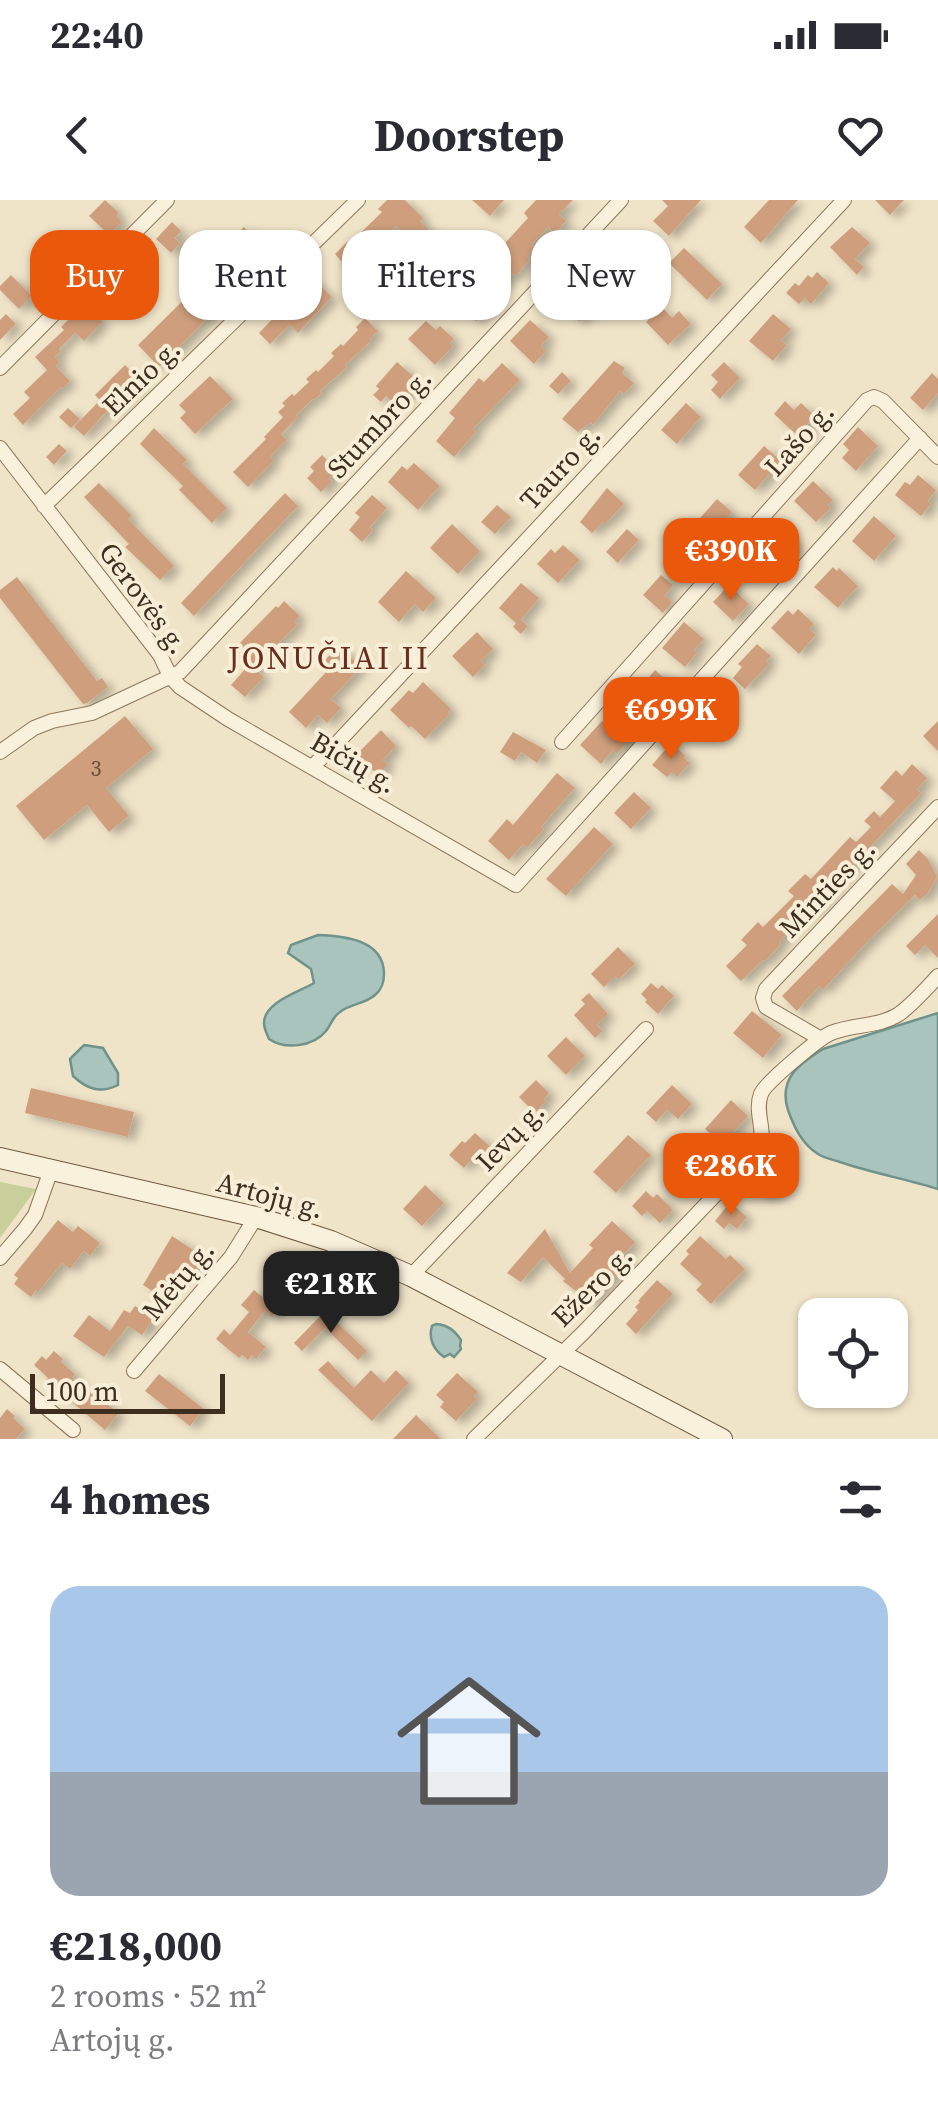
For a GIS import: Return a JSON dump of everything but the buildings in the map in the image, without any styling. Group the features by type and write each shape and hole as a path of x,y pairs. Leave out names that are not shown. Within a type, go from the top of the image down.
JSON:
{"main road":[{"name":"Artojų g.","path":"0,1158 256,1217 331,1241 411,1276 722,1439"}],"street":[{"path":"0,368 167,200"},
{"name":"Elnio g.","path":"44,506 358,200"},
{"name":"Stumbro g.","path":"170,676 180,672 621,200"},
{"name":"Tauro g.","path":"312,766 844,200"},
{"name":"Lašo g.","path":"562,742 867,400 874,397 883,401 920,438"},
{"path":"920,438 938,456"},
{"name":"Bičių g.","path":"170,676 180,688 228,719 516,885 920,438"},
{"name":"Gerovės g.","path":"0,448 160,655 170,676 92,713 34,728 0,752"},
{"name":"Minties g.","path":"820,1039 766,1007 766,988 938,807"},
{"name":"Ežero g.","path":"474,1439 584,1332 760,1148 761,1091 820,1039 888,1020 938,976"},
{"name":"Ievų g.","path":"411,1276 646,1029"},
{"path":"0,1258 35,1214 51,1170"},
{"name":"Mėtų g.","path":"134,1371 231,1256 256,1217"},
{"path":"0,1369 73,1430"}],"green space":[{"path":"0,1182 36,1189 0,1238"}],"water":[{"path":"318,935 351,939 370,947 382,963 382,986 371,998 338,1014 314,1041 283,1045 269,1039 264,1027 266,1016 283,998 314,983 311,969 288,953 291,945"},
{"path":"938,1013 938,1189 826,1158 807,1145 793,1123 786,1099 788,1081 799,1067 823,1049"},
{"path":"84,1045 103,1048 118,1073 118,1085 94,1089 73,1076 70,1059"},
{"path":"436,1324 450,1329 461,1340 461,1349 454,1357 444,1357 435,1348 431,1331"}],"district":[{"name":"JONUČIAI II","path":"329,658"}]}
